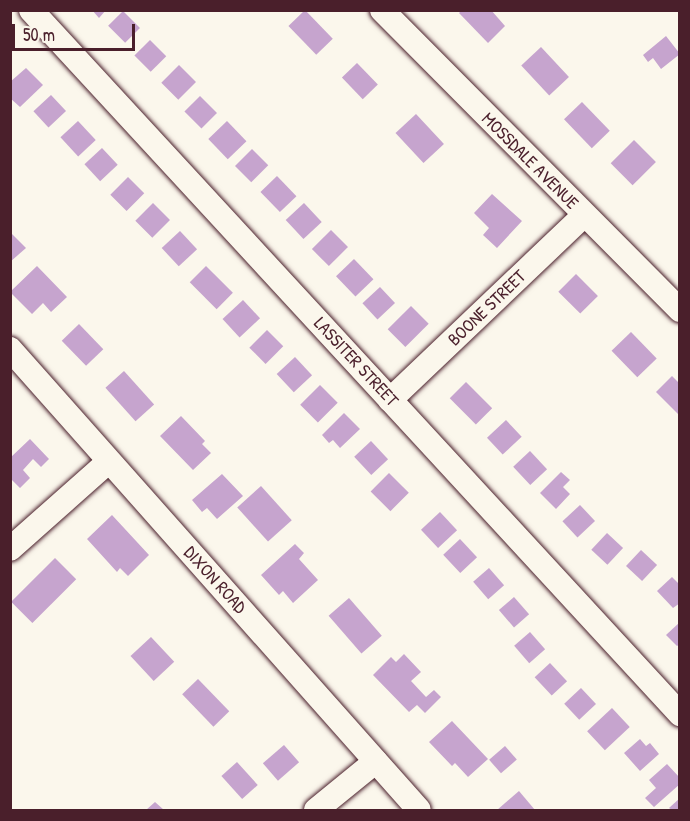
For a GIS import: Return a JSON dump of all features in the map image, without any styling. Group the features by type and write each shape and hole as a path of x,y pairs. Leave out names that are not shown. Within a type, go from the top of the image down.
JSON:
{"street":[{"name":"LASSITER STREET","path":"31,10 680,714"},
{"name":"MOSSDALE AVENUE","path":"382,10 680,310"},
{"name":"BOONE STREET","path":"390,400 584,215"},
{"name":"DIXON ROAD","path":"10,349 419,810"},
{"path":"10,549 109,461"},
{"path":"316,810 376,761"}],"building":[{"path":"92,10 106,10 99,18"},
{"path":"305,10 333,39 316,55 288,26"},
{"path":"462,10 491,10 505,26 488,43 459,13"},
{"path":"123,11 140,28 125,43 108,26"},
{"path":"666,36 680,54 661,69 653,58 648,62 643,55"},
{"path":"150,40 166,56 151,72 134,56"},
{"path":"541,47 569,77 549,95 521,65"},
{"path":"357,63 378,85 363,99 342,78"},
{"path":"179,65 196,82 178,100 161,83"},
{"path":"26,68 43,85 20,107 10,98 10,82"},
{"path":"51,95 66,111 48,127 33,111"},
{"path":"200,96 217,113 201,129 184,112"},
{"path":"582,102 610,131 592,148 564,119"},
{"path":"416,114 444,144 423,163 396,133"},
{"path":"78,121 96,140 78,156 60,137"},
{"path":"227,121 246,141 228,159 208,139"},
{"path":"634,140 656,162 633,185 611,163"},
{"path":"102,148 118,165 100,181 84,164"},
{"path":"252,149 268,165 251,182 235,166"},
{"path":"277,176 296,196 280,212 260,192"},
{"path":"128,177 144,193 127,211 110,195"},
{"path":"492,194 522,221 497,248 483,235 489,228 474,213"},
{"path":"153,203 170,220 152,238 135,221"},
{"path":"304,203 322,222 303,239 286,220"},
{"path":"331,230 348,247 329,266 312,249"},
{"path":"180,231 197,249 179,266 162,248"},
{"path":"10,232 26,248 10,262"},
{"path":"354,259 373,279 355,297 336,276"},
{"path":"37,266 67,297 51,312 43,303 32,314 10,292"},
{"path":"206,266 233,293 217,309 190,282"},
{"path":"576,274 598,296 580,314 558,292"},
{"path":"380,287 395,303 377,319 362,303"},
{"path":"243,300 260,318 240,337 223,319"},
{"path":"411,306 429,324 405,347 388,329"},
{"path":"79,324 103,349 86,366 62,341"},
{"path":"267,330 283,346 266,364 249,348"},
{"path":"631,332 657,359 637,377 612,351"},
{"path":"295,357 312,375 294,392 277,374"},
{"path":"124,371 154,404 136,421 105,388"},
{"path":"672,376 680,384 680,416 656,392"},
{"path":"466,382 492,408 476,424 450,398"},
{"path":"320,385 338,403 318,422 300,405"},
{"path":"344,413 360,429 340,448 333,440 329,443 322,435"},
{"path":"181,416 205,441 202,444 211,453 193,470 160,436"},
{"path":"506,420 522,437 503,455 487,438"},
{"path":"30,439 49,459 41,467 33,459 23,470 30,478 20,488 10,478 10,458"},
{"path":"371,441 388,459 371,475 354,457"},
{"path":"530,451 547,469 530,485 513,467"},
{"path":"561,472 570,480 563,487 570,494 556,509 540,493"},
{"path":"389,473 409,493 390,511 371,491"},
{"path":"222,474 243,496 217,519 207,508 202,512 192,500"},
{"path":"261,486 292,520 268,542 237,507"},
{"path":"580,505 595,521 577,537 562,521"},
{"path":"440,512 457,530 438,548 421,530"},
{"path":"112,515 149,555 128,576 120,568 117,572 87,539"},
{"path":"607,533 623,548 607,565 591,550"},
{"path":"460,539 477,557 460,573 443,555"},
{"path":"295,544 304,553 299,559 318,580 293,603 283,591 279,595 261,575"},
{"path":"641,550 657,565 642,581 626,566"},
{"path":"55,558 76,579 32,623 11,602"},
{"path":"489,568 504,585 488,599 473,582"},
{"path":"672,577 680,585 680,603 673,608 657,591"},
{"path":"514,597 529,614 514,627 499,610"},
{"path":"349,598 382,636 361,653 329,616"},
{"path":"680,622 680,644 677,646 666,635"},
{"path":"530,632 545,649 529,663 514,646"},
{"path":"151,637 174,662 154,681 131,656"},
{"path":"404,654 421,672 411,681 426,697 434,690 441,697 425,713 417,705 409,712 373,675 391,657 396,662"},
{"path":"550,663 567,681 552,696 535,677"},
{"path":"198,679 229,711 213,727 182,694"},
{"path":"581,688 596,704 579,720 564,704"},
{"path":"612,708 630,727 605,750 587,731"},
{"path":"452,721 488,759 468,777 455,763 452,766 429,742"},
{"path":"640,739 646,746 650,743 659,754 640,771 624,753"},
{"path":"284,745 299,762 278,781 263,763"},
{"path":"505,746 517,760 501,773 489,760"},
{"path":"237,762 258,785 242,799 221,776"},
{"path":"667,764 680,778 680,784 654,807 645,798 656,788 649,780"},
{"path":"519,791 535,810 497,810"},
{"path":"680,798 680,810 669,808"},
{"path":"155,802 164,810 146,810"}]}
